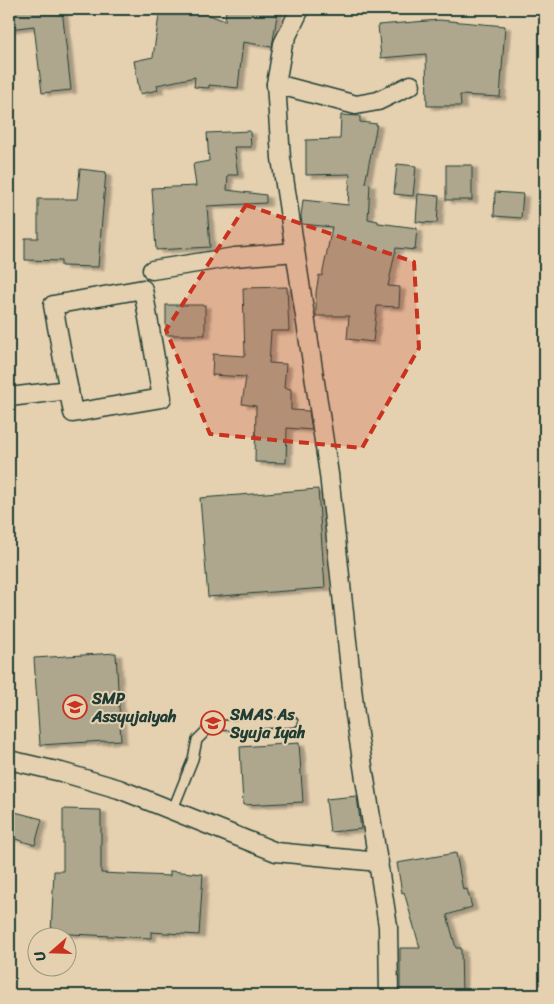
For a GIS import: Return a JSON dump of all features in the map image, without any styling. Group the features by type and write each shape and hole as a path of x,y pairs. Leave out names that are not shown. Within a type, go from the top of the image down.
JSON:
{"street":[{"path":"300,9 283,44 276,84 281,158 329,474 355,715 388,926 389,995"},
{"path":"276,84 356,105 378,100 411,85"},
{"path":"152,270 235,258 295,252"},
{"path":"143,289 162,398 73,413 69,390 53,305 143,289"},
{"path":"9,397 69,390"},
{"path":"9,760 86,779 172,809 276,852 379,862"}],"lane":[{"path":"172,809 193,759 197,740 211,726 293,722"}],"highlighted area":[{"path":"246,205 414,262 419,348 362,448 210,434 166,330"}],"building":[{"path":"9,9 62,9 71,90 42,93 34,26 9,29"},
{"path":"160,9 194,9 225,21 226,9 278,9 272,47 243,42 238,88 209,85 209,88 194,87 195,77 157,85 158,90 140,94 134,61 153,57"},
{"path":"439,20 505,26 500,97 460,95 461,106 427,106 426,54 381,58 378,25"},
{"path":"341,115 360,116 360,122 377,124 365,183 370,184 368,219 378,221 378,223 417,228 415,250 396,248 388,286 400,287 399,307 377,306 373,342 347,339 349,316 316,316 316,292 319,275 322,276 332,227 302,224 303,200 348,205 350,174 306,175 306,140 340,139"},
{"path":"250,131 251,147 234,147 238,175 228,175 227,190 266,195 266,203 207,206 210,247 156,250 152,188 196,186 193,164 209,161 207,133"},
{"path":"397,164 416,166 413,196 394,194"},
{"path":"446,165 472,165 472,200 446,200"},
{"path":"80,169 106,172 98,267 61,266 61,261 25,260 25,238 38,238 38,199 77,199"},
{"path":"495,192 523,194 521,218 494,216"},
{"path":"418,194 439,196 437,223 416,222"},
{"path":"287,287 289,331 271,331 269,363 286,364 284,388 291,389 291,410 309,411 312,430 287,428 286,463 255,462 256,406 242,404 246,377 212,375 213,354 245,356 243,288"},
{"path":"166,305 205,305 205,335 166,335"},
{"path":"318,489 325,588 208,597 200,498"},
{"path":"116,653 121,740 40,745 34,658"},
{"path":"299,743 303,802 243,805 240,747"},
{"path":"357,796 361,829 330,832 326,799"},
{"path":"63,809 101,810 101,873 170,876 170,871 203,874 199,935 151,932 151,938 78,934 78,926 51,926 54,871 63,871"},
{"path":"11,811 42,819 35,845 9,837"},
{"path":"456,853 463,890 467,889 472,907 447,915 456,948 461,948 462,995 400,995 400,948 420,948 404,892 402,893 397,863"}],"place":[{"name":"SMP Assyujaiyah","path":"75,707"},
{"name":"SMAS As Syuja Iyah","path":"213,723"}]}
